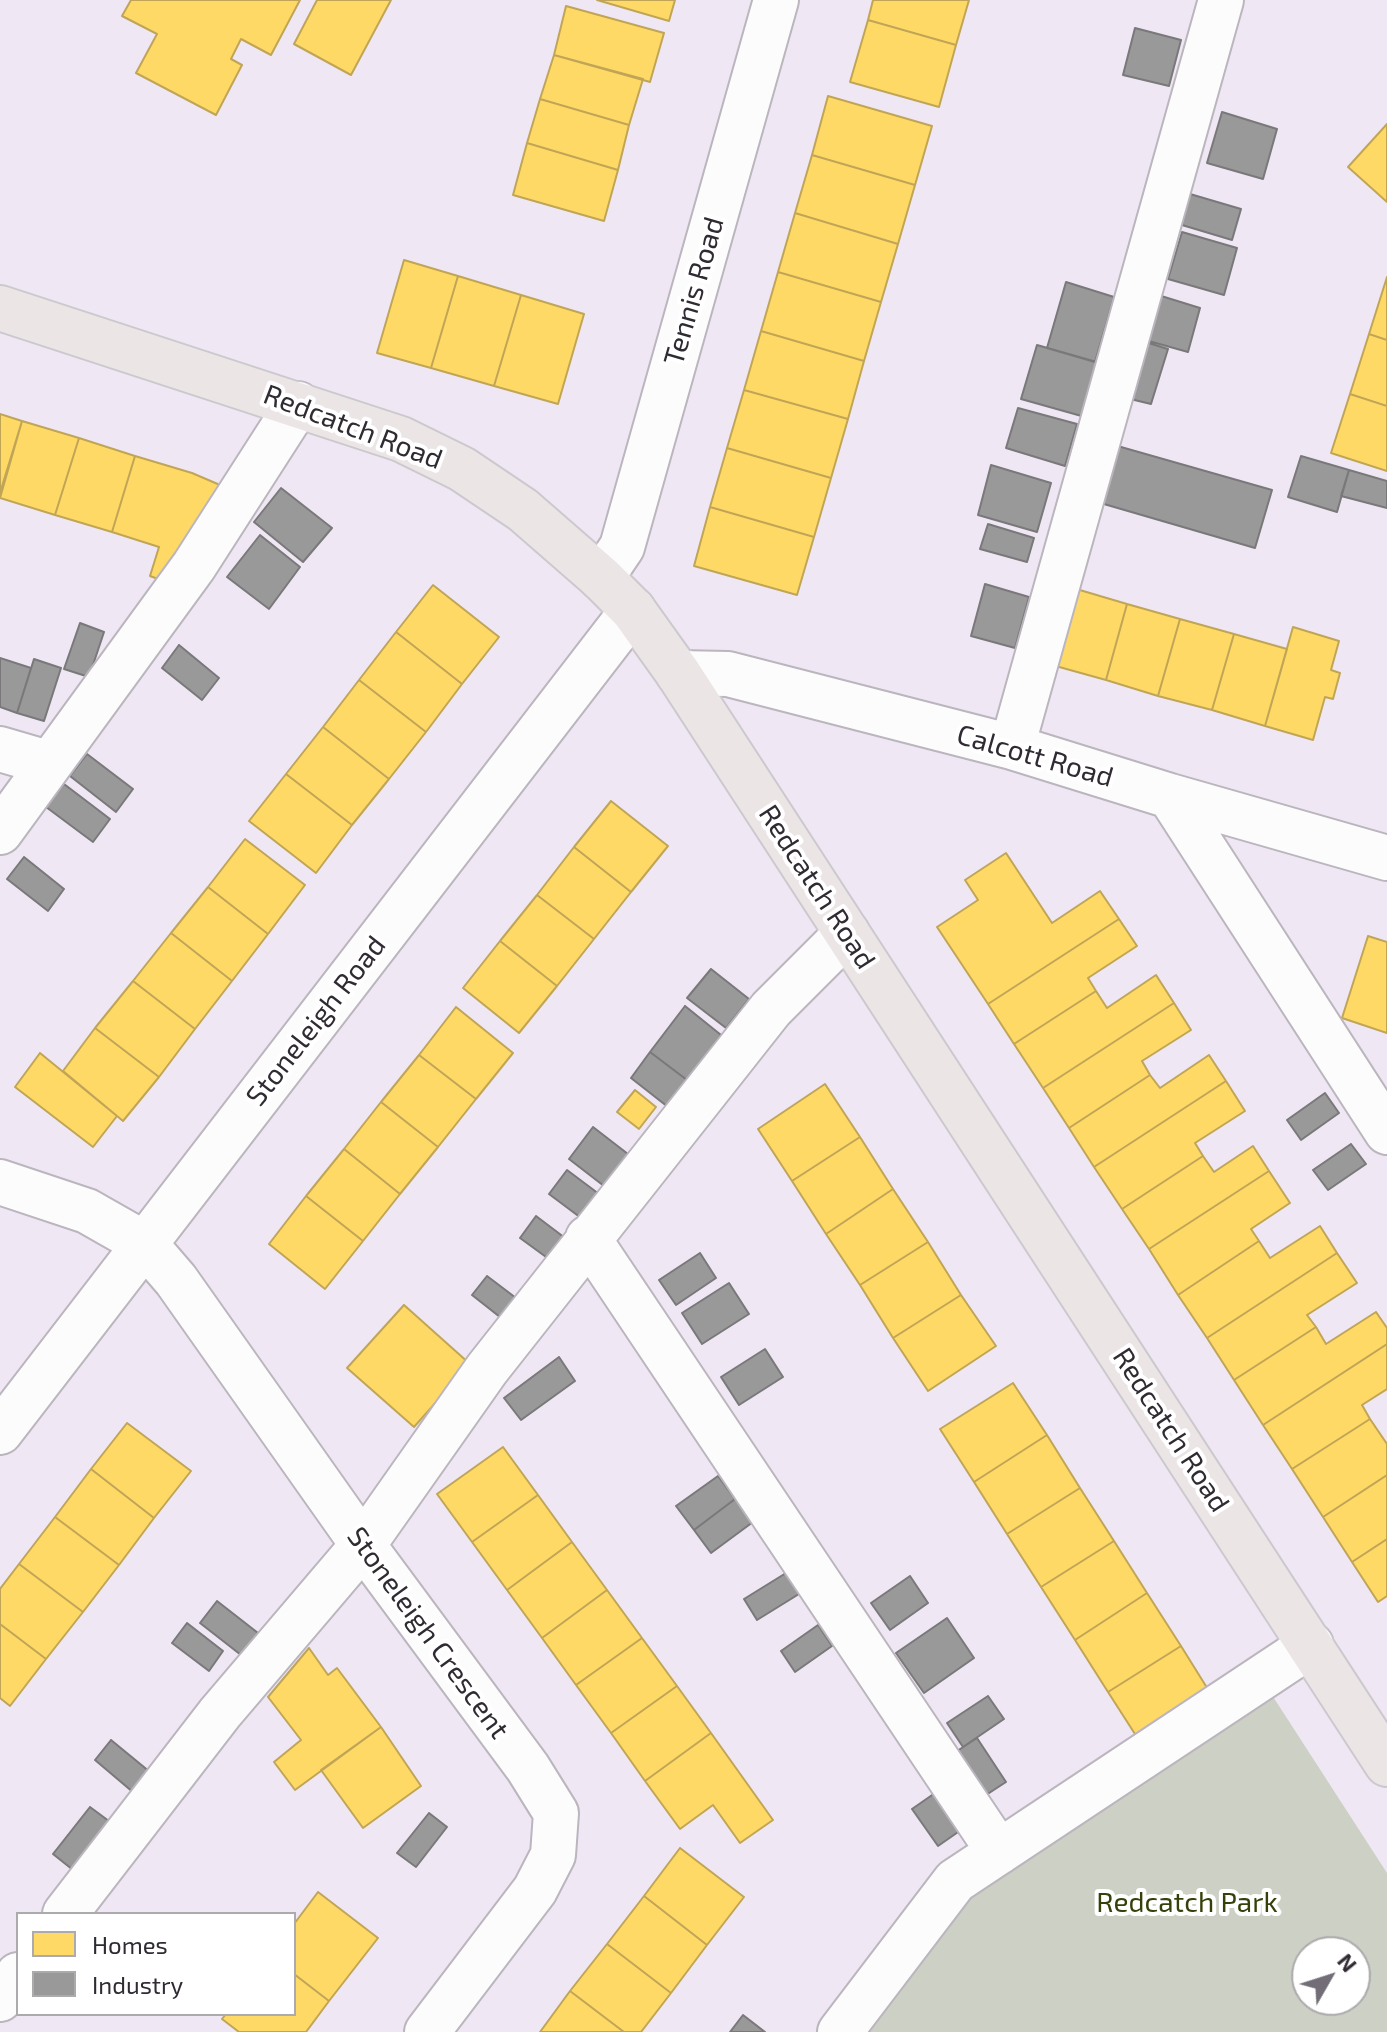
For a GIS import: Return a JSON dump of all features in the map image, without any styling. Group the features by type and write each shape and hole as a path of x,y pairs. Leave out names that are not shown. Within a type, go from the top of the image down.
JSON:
{"main road":[{"name":"Redcatch Road","path":"0,308 401,439 462,469 523,510 633,610 678,673 1387,1764"}],"street":[{"name":"Tennis Road","path":"601,578 622,547 776,0"},
{"path":"1012,747 1221,0"},
{"path":"0,832 194,566 298,404"},
{"name":"Stoneleigh Road","path":"0,1432 633,610"},
{"name":"Calcott Road","path":"678,673 728,674 1012,747 1387,858"},
{"path":"0,749 48,763"},
{"path":"1170,796 1387,1132"},
{"path":"67,1912 220,1713 363,1545 487,1369 588,1238 771,1009 847,933"},
{"name":"Stoneleigh Crescent","path":"0,1182 87,1211 145,1244 184,1289 363,1545 528,1768 556,1813 553,1855 535,1890 427,2032"},
{"path":"588,1238 999,1852"},
{"path":"840,2032 955,1881 1311,1645"},
{"path":"0,1999 16,1978"}],"green space":[{"name":"Redcatch Park","path":"1270,1692 1387,1873 1387,2032 857,2032 966,1892"}],"building: Homes":[{"path":"131,0 300,0 271,55 241,39 231,59 242,65 216,115 136,73 157,34 122,16"},
{"path":"317,0 391,0 351,75 294,44"},
{"path":"597,0 675,0 669,21"},
{"path":"873,0 969,0 956,45 868,20"},
{"path":"566,6 664,33 650,82 554,55"},
{"path":"868,20 956,45 939,107 850,82"},
{"path":"554,55 643,79 629,125 540,99"},
{"path":"828,96 932,126 915,185 812,155"},
{"path":"540,99 629,125 618,170 527,143"},
{"path":"1387,124 1387,202 1348,167"},
{"path":"527,143 618,170 604,221 513,195"},
{"path":"812,155 915,185 898,244 795,213"},
{"path":"795,213 898,244 881,302 778,272"},
{"path":"404,260 458,276 431,368 377,353"},
{"path":"778,272 881,302 864,361 761,331"},
{"path":"458,276 521,295 494,386 431,368"},
{"path":"1387,277 1387,340 1369,334"},
{"path":"521,295 584,314 558,404 494,386"},
{"path":"761,331 864,361 848,419 744,390"},
{"path":"1369,334 1387,340 1387,406 1350,394"},
{"path":"744,390 848,419 831,478 727,448"},
{"path":"1350,394 1387,406 1387,471 1331,453"},
{"path":"0,414 22,421 0,493"},
{"path":"22,421 79,438 55,515 0,498"},
{"path":"79,438 135,456 112,532 55,515"},
{"path":"727,448 831,478 814,537 710,507"},
{"path":"135,456 220,485 166,582 150,576 159,547 112,532"},
{"path":"710,507 814,537 797,595 694,566"},
{"path":"433,585 499,637 462,684 396,632"},
{"path":"1073,588 1127,604 1106,680 1052,665"},
{"path":"1127,604 1180,619 1158,696 1106,680"},
{"path":"1180,619 1234,634 1212,710 1158,696"},
{"path":"1293,627 1339,641 1331,670 1340,673 1333,699 1325,697 1313,740 1265,726"},
{"path":"396,632 462,684 426,732 359,680"},
{"path":"1234,634 1287,649 1265,726 1212,710"},
{"path":"359,680 426,732 389,779 323,727"},
{"path":"323,727 389,779 352,825 286,774"},
{"path":"286,774 352,825 316,873 249,821"},
{"path":"611,801 668,846 631,892 574,847"},
{"path":"245,839 305,885 268,934 208,887"},
{"path":"574,847 631,892 594,939 537,895"},
{"path":"1006,853 1052,923 1100,891 1119,919 988,1004 937,927 978,900 965,880"},
{"path":"208,887 268,934 232,981 171,933"},
{"path":"537,895 594,939 557,986 500,941"},
{"path":"1119,919 1137,946 1088,978 1096,991 1014,1044 988,1004"},
{"path":"171,933 232,981 195,1029 133,981"},
{"path":"1368,936 1387,942 1387,1033 1342,1018"},
{"path":"500,941 557,986 519,1033 463,988"},
{"path":"1156,975 1174,1003 1043,1088 1014,1044 1096,991 1107,1008"},
{"path":"133,981 195,1029 159,1077 95,1028"},
{"path":"1174,1003 1191,1030 1142,1061 1150,1075 1069,1128 1043,1088"},
{"path":"456,1007 513,1053 476,1099 419,1055"},
{"path":"95,1028 159,1077 123,1121 63,1071"},
{"path":"40,1053 117,1116 93,1147 15,1087"},
{"path":"419,1055 476,1099 438,1147 381,1102"},
{"path":"1209,1055 1226,1081 1094,1167 1069,1128 1150,1075 1160,1088"},
{"path":"1226,1081 1245,1111 1195,1143 1203,1156 1122,1209 1094,1167"},
{"path":"825,1084 860,1137 792,1181 758,1129"},
{"path":"635,1090 656,1107 639,1129 617,1112"},
{"path":"381,1102 438,1147 400,1194 344,1149"},
{"path":"860,1137 893,1189 826,1234 792,1181"},
{"path":"1253,1146 1269,1171 1149,1249 1122,1209 1203,1156 1214,1172"},
{"path":"344,1149 400,1194 363,1241 306,1196"},
{"path":"1269,1171 1290,1203 1251,1229 1259,1241 1178,1295 1149,1249"},
{"path":"893,1189 928,1242 860,1285 826,1234"},
{"path":"306,1196 363,1241 325,1289 269,1244"},
{"path":"1320,1226 1337,1253 1207,1338 1178,1295 1259,1241 1270,1258"},
{"path":"928,1242 961,1295 893,1338 860,1285"},
{"path":"1337,1253 1357,1283 1307,1315 1316,1327 1234,1380 1207,1338"},
{"path":"961,1295 996,1346 928,1391 893,1338"},
{"path":"404,1305 470,1364 414,1427 347,1368"},
{"path":"1376,1312 1387,1328 1387,1344 1263,1425 1234,1380 1316,1327 1326,1344"},
{"path":"1387,1344 1387,1389 1362,1405 1370,1419 1292,1469 1263,1425"},
{"path":"1013,1383 1047,1435 974,1482 940,1429"},
{"path":"1370,1419 1387,1444 1387,1475 1323,1517 1292,1469"},
{"path":"127,1423 191,1471 154,1518 91,1469"},
{"path":"1047,1435 1080,1488 1007,1534 974,1482"},
{"path":"503,1447 538,1495 472,1542 437,1494"},
{"path":"91,1469 154,1518 119,1565 55,1517"},
{"path":"1387,1475 1387,1539 1352,1562 1323,1517"},
{"path":"1080,1488 1114,1541 1041,1587 1007,1534"},
{"path":"538,1495 572,1542 507,1590 472,1542"},
{"path":"55,1517 119,1565 83,1612 19,1564"},
{"path":"1387,1539 1387,1596 1378,1602 1352,1562"},
{"path":"1114,1541 1147,1593 1075,1640 1041,1587"},
{"path":"572,1542 607,1590 542,1638 507,1590"},
{"path":"19,1564 83,1612 46,1659 0,1624 0,1589"},
{"path":"607,1590 642,1638 576,1685 542,1638"},
{"path":"1147,1593 1181,1646 1108,1692 1075,1640"},
{"path":"0,1624 46,1659 10,1706 0,1698"},
{"path":"642,1638 677,1686 611,1733 576,1685"},
{"path":"1181,1646 1214,1699 1142,1745 1108,1692"},
{"path":"309,1648 328,1675 337,1668 381,1727 295,1790 274,1762 301,1740 268,1697"},
{"path":"677,1686 711,1733 645,1781 611,1733"},
{"path":"381,1727 421,1786 363,1828 321,1770"},
{"path":"711,1733 773,1820 740,1843 713,1805 680,1829 645,1781"},
{"path":"680,1848 744,1897 707,1945 644,1896"},
{"path":"318,1892 378,1938 329,2001 296,1976 296,1921"},
{"path":"644,1896 707,1945 671,1993 607,1944"},
{"path":"607,1944 671,1993 641,2032 624,2032 570,1991"},
{"path":"296,1976 329,2001 306,2032 239,2032 222,2019 224,2016 296,2016"},
{"path":"570,1991 624,2032 540,2032"}],"building: Industry":[{"path":"1135,28 1181,40 1169,86 1123,75"},
{"path":"1222,112 1277,129 1263,179 1207,163"},
{"path":"1190,194 1241,209 1232,240 1182,225"},
{"path":"1182,232 1237,248 1224,295 1168,279"},
{"path":"1066,282 1114,297 1095,362 1047,348"},
{"path":"1158,295 1200,308 1188,352 1145,340"},
{"path":"1142,341 1168,349 1151,404 1126,398"},
{"path":"1037,345 1100,363 1085,417 1021,399"},
{"path":"1018,408 1077,424 1065,466 1006,448"},
{"path":"1114,445 1272,490 1255,548 1097,502"},
{"path":"1301,456 1349,470 1337,512 1288,497"},
{"path":"991,465 1051,483 1037,532 978,515"},
{"path":"1349,470 1387,481 1387,508 1341,496"},
{"path":"281,488 332,528 303,562 254,522"},
{"path":"988,524 1034,538 1027,562 980,549"},
{"path":"260,535 300,567 269,609 227,577"},
{"path":"985,584 1029,597 1015,648 971,636"},
{"path":"80,623 104,632 89,677 64,669"},
{"path":"179,645 219,678 202,700 162,668"},
{"path":"0,658 31,668 17,713 0,707"},
{"path":"34,659 61,668 44,721 17,713"},
{"path":"87,754 133,789 116,812 70,776"},
{"path":"64,784 110,819 93,842 46,807"},
{"path":"24,857 64,889 48,911 7,879"},
{"path":"711,969 749,999 726,1028 687,998"},
{"path":"685,1006 721,1035 687,1080 650,1052"},
{"path":"650,1052 687,1080 668,1107 631,1078"},
{"path":"1325,1093 1339,1113 1301,1140 1287,1120"},
{"path":"593,1127 637,1161 613,1193 569,1159"},
{"path":"1351,1144 1366,1164 1328,1190 1313,1170"},
{"path":"567,1170 607,1200 589,1224 549,1194"},
{"path":"536,1216 573,1244 557,1265 520,1238"},
{"path":"700,1253 716,1278 676,1305 659,1280"},
{"path":"487,1276 520,1301 505,1321 472,1295"},
{"path":"729,1283 749,1314 702,1344 682,1313"},
{"path":"765,1349 783,1377 739,1405 721,1377"},
{"path":"559,1357 575,1381 521,1420 504,1398"},
{"path":"718,1476 735,1499 694,1530 676,1506"},
{"path":"735,1499 753,1522 711,1553 694,1530"},
{"path":"786,1573 799,1594 757,1620 744,1599"},
{"path":"910,1576 928,1603 890,1630 871,1603"},
{"path":"217,1601 258,1633 241,1655 200,1623"},
{"path":"947,1618 974,1658 924,1693 896,1653"},
{"path":"187,1623 223,1651 209,1671 172,1643"},
{"path":"818,1625 832,1646 795,1672 781,1651"},
{"path":"988,1696 1004,1719 963,1747 947,1723"},
{"path":"977,1738 1006,1782 983,1797 954,1753"},
{"path":"111,1740 150,1772 134,1793 95,1760"},
{"path":"935,1793 961,1830 938,1846 912,1809"},
{"path":"90,1807 121,1830 83,1878 53,1854"},
{"path":"429,1813 447,1827 416,1867 397,1853"},
{"path":"743,2015 765,2032 730,2032"}]}
